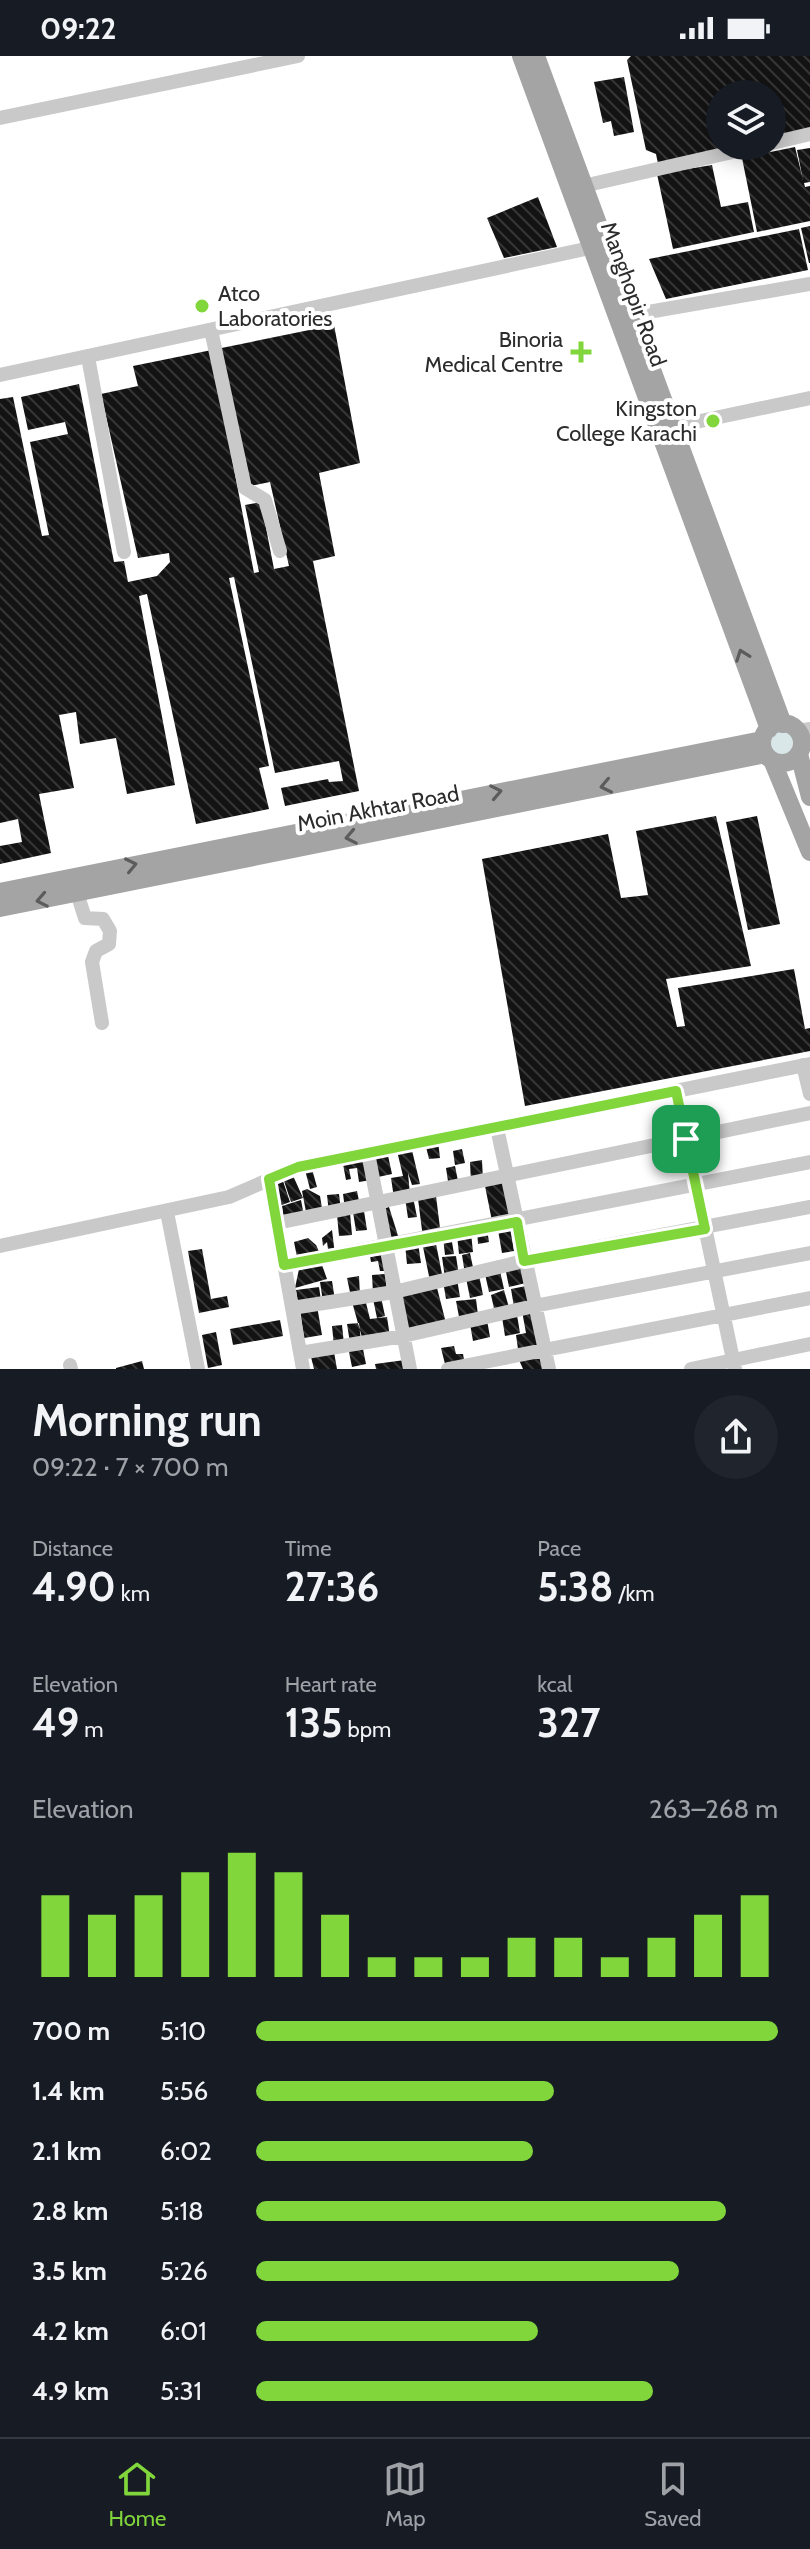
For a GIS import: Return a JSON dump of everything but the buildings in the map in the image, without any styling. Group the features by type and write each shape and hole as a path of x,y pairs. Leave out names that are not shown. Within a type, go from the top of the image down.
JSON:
{"main road":[{"name":"Manghopir Road","path":"521,56 590,248 809,794"},
{"path":"536,56 787,741"},
{"name":"Manghopir Road","path":"787,741 786,798 810,852"},
{"name":"Moin Akhtar Road","path":"0,892 441,811 787,741"},
{"path":"786,798 795,786 809,794"},
{"name":"Moin Akhtar Road","path":"0,908 441,811"}],"street":[{"path":"0,118 298,56"},
{"path":"786,140 810,134"},
{"path":"583,186 706,158"},
{"path":"0,375 590,248"},
{"path":"631,315 810,284"},
{"path":"211,330 245,488 265,500 280,551"},
{"path":"88,357 124,552"},
{"path":"672,427 810,398"},
{"path":"77,893 85,918 103,919 110,931 109,944 96,951 92,962 102,1023"},
{"path":"0,1246 229,1197 298,1167 807,1064 810,1094"},
{"path":"676,1091 734,1365"},
{"path":"277,1223 810,1113"},
{"path":"497,1128 549,1369"},
{"path":"368,1153 410,1369"},
{"path":"284,1265 517,1222 810,1162"},
{"path":"269,1179 303,1369"},
{"path":"292,1308 394,1292 524,1261 810,1207"},
{"path":"167,1212 198,1369"},
{"path":"300,1353 403,1336 534,1306 810,1253"},
{"path":"448,1369 810,1298"},
{"path":"691,1369 734,1365 810,1344"}],"shaded area":[{"path":"782,730 792,734 796,744 792,754 782,758 772,754 768,744 772,734"}],"place":[{"name":"Atco Laboratories","path":"202,306"},
{"name":"Binoria Medical Centre","path":"581,352"},
{"name":"Kingston College Karachi","path":"713,421"}],"route":[{"path":"676,1091 686,1139 705,1229 524,1261 517,1222 284,1265 269,1179 298,1167 676,1091"}]}
